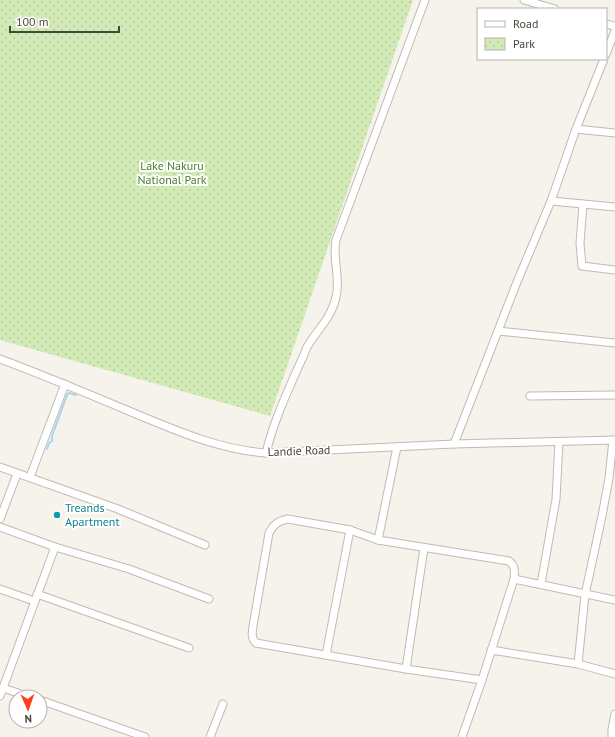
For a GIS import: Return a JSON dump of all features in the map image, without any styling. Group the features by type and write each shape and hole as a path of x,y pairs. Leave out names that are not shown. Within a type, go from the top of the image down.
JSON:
{"street":[{"path":"266,453 271,434 287,391 308,347 327,319 336,298 338,277 335,246 336,240 424,0"},
{"path":"524,0 552,8"},
{"path":"607,51 615,31"},
{"path":"454,444 517,282 551,201 576,129 604,60"},
{"path":"576,129 615,133"},
{"path":"551,201 615,207"},
{"path":"584,204 580,243 582,266 615,270"},
{"path":"498,331 615,343"},
{"name":"Landie Road","path":"0,359 178,431 250,452 266,453 454,444 614,440"},
{"path":"30,477 65,384"},
{"path":"530,396 615,395"},
{"path":"578,664 585,595 602,516 614,440"},
{"path":"541,584 556,499 559,442"},
{"path":"378,540 397,447"},
{"path":"0,467 118,509 205,545"},
{"path":"0,518 17,474"},
{"path":"462,737 482,680 514,579 515,571 513,565 509,561 378,540 350,530 288,519 278,521 273,526 269,533 253,626 253,640 256,643 406,669 482,680"},
{"path":"0,527 55,547 129,569 209,599"},
{"path":"326,655 350,530"},
{"path":"1,693 55,547"},
{"path":"406,669 424,548"},
{"path":"514,579 585,595 615,600"},
{"path":"0,589 34,601"},
{"path":"37,594 189,648"},
{"path":"491,650 578,664 615,674"},
{"path":"48,703 145,737"},
{"path":"210,737 223,704"},
{"path":"612,737 615,714"}],"green space":[{"name":"Lake Nakuru National Park","path":"0,0 413,0 270,416 0,340"}],"waterway":[{"path":"47,449 49,443 52,441 52,436 67,395 69,393 76,395"}],"place":[{"name":"Treands Apartment","path":"57,515"}]}
